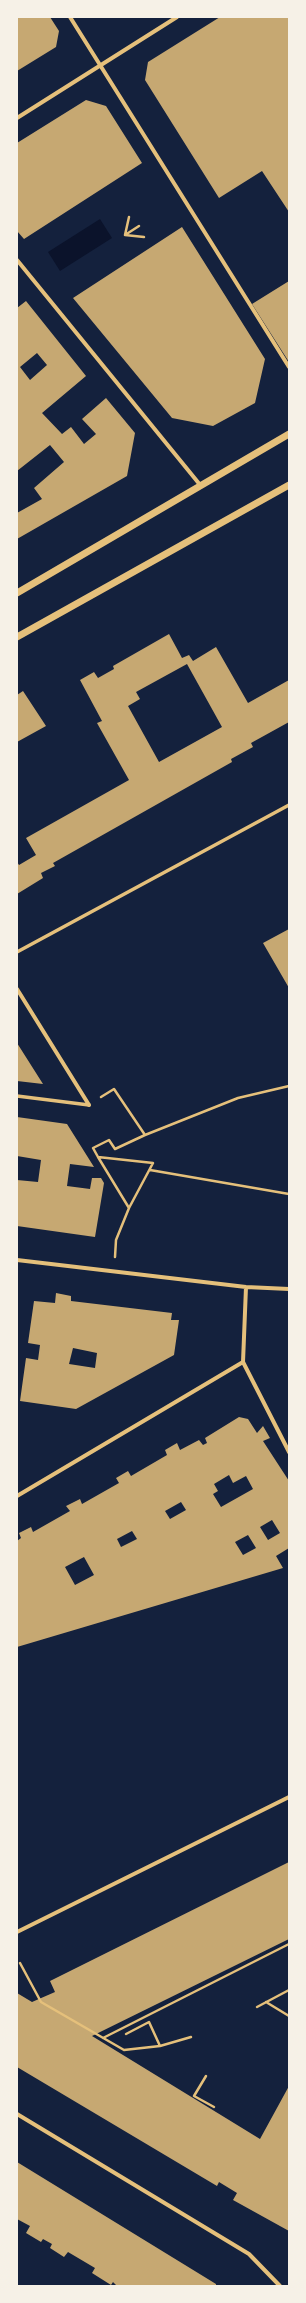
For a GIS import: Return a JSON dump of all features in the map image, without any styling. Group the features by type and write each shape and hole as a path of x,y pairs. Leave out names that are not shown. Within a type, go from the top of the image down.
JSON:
{"street":[{"path":"70,17 289,367"},
{"path":"17,118 102,66 177,17"},
{"path":"17,260 201,486"},
{"path":"17,593 289,434"},
{"path":"17,637 289,485"},
{"path":"17,952 289,805"},
{"path":"17,989 89,1105"},
{"path":"17,1096 89,1105"},
{"path":"17,1263 17,1260 246,1287 289,1289"},
{"path":"246,1287 243,1362 289,1452"},
{"path":"17,1496 243,1362"},
{"path":"17,1932 289,1797"},
{"path":"17,2114 249,2254 280,2286"}],"path":[{"path":"125,235 129,217"},
{"path":"125,235 139,226"},
{"path":"125,235 144,237"},
{"path":"129,1208 93,1148 109,1140 115,1149 145,1135 238,1098 289,1086"},
{"path":"89,1105 114,1089 145,1135"},
{"path":"98,1157 153,1163 129,1208 116,1240 113,1271"},
{"path":"150,1170 289,1194"},
{"path":"102,2038 289,1944"},
{"path":"20,1963 41,2002 124,2050 160,2046 191,2037"},
{"path":"257,2007 289,1990"},
{"path":"266,2002 289,2016"},
{"path":"126,2034 149,2022 160,2046"},
{"path":"206,2076 194,2096 214,2107"}],"water":[{"path":"100,219 112,238 60,271 48,252"}],"building":[{"path":"17,17 50,17 59,31 56,47 17,71"},
{"path":"220,17 289,17 289,212 262,171 219,198 145,80 148,62"},
{"path":"86,100 106,106 142,163 24,239 17,231 17,143"},
{"path":"182,227 265,359 255,403 213,426 172,418 73,298"},
{"path":"289,281 289,362 252,304"},
{"path":"26,301 86,376 42,413 62,434 71,427 84,444 96,434 82,419 106,398 135,433 127,476 17,539 17,513 42,499 34,488 64,462 50,445 17,471 17,308","holes":["37,353 47,365 30,380 20,367"]},
{"path":"169,634 182,658 189,655 193,661 216,647 248,703 289,680 289,722 251,743 253,747 231,759 232,762 53,863 55,866 41,873 43,878 17,894 17,862 19,865 36,855 26,838 129,780 97,723 102,721 80,680 94,672 98,678 114,669 113,666","holes":["187,664 222,727 159,762 128,706 140,699 136,692"]},
{"path":"23,691 46,726 17,742 17,695"},
{"path":"289,929 289,988 263,943"},
{"path":"17,1043 43,1084 17,1081"},
{"path":"17,1117 67,1124 94,1167 70,1164 67,1186 90,1189 92,1178 101,1178 104,1183 95,1237 17,1226 17,1180 38,1182 41,1160 17,1156"},
{"path":"56,1293 71,1296 71,1301 172,1313 171,1320 179,1320 174,1355 76,1409 20,1401 26,1358 38,1360 40,1345 28,1343 34,1301 55,1303","holes":["73,1348 97,1353 95,1368 69,1364"]},
{"path":"239,1417 248,1419 257,1433 263,1426 270,1438 263,1441 289,1481 289,1548 276,1556 283,1568 17,1647 17,1541 21,1538 19,1533 31,1527 33,1532 70,1511 66,1506 80,1499 82,1504 119,1483 116,1478 128,1471 131,1476 167,1455 165,1450 177,1443 180,1450 199,1440 203,1445 207,1443 205,1438","holes":["229,1475 233,1483 246,1476 253,1489 221,1507 213,1494 218,1491 214,1484","181,1502 186,1510 170,1519 165,1511","272,1520 280,1533 268,1540 260,1527","132,1531 137,1539 121,1547 117,1539","248,1535 256,1548 243,1555 235,1542","84,1557 94,1575 75,1585 65,1567"]},
{"path":"289,1862 289,1939 92,2036 260,2139 289,2086 289,2231 233,2200 237,2193 219,2182 217,2186 17,2067 17,1993 32,2002 55,1992 50,1981"},
{"path":"17,2162 216,2284 216,2286 117,2286 113,2282 111,2285 92,2273 95,2268 68,2252 64,2257 50,2248 52,2244 43,2239 41,2242 26,2233 30,2226 17,2219"}]}
